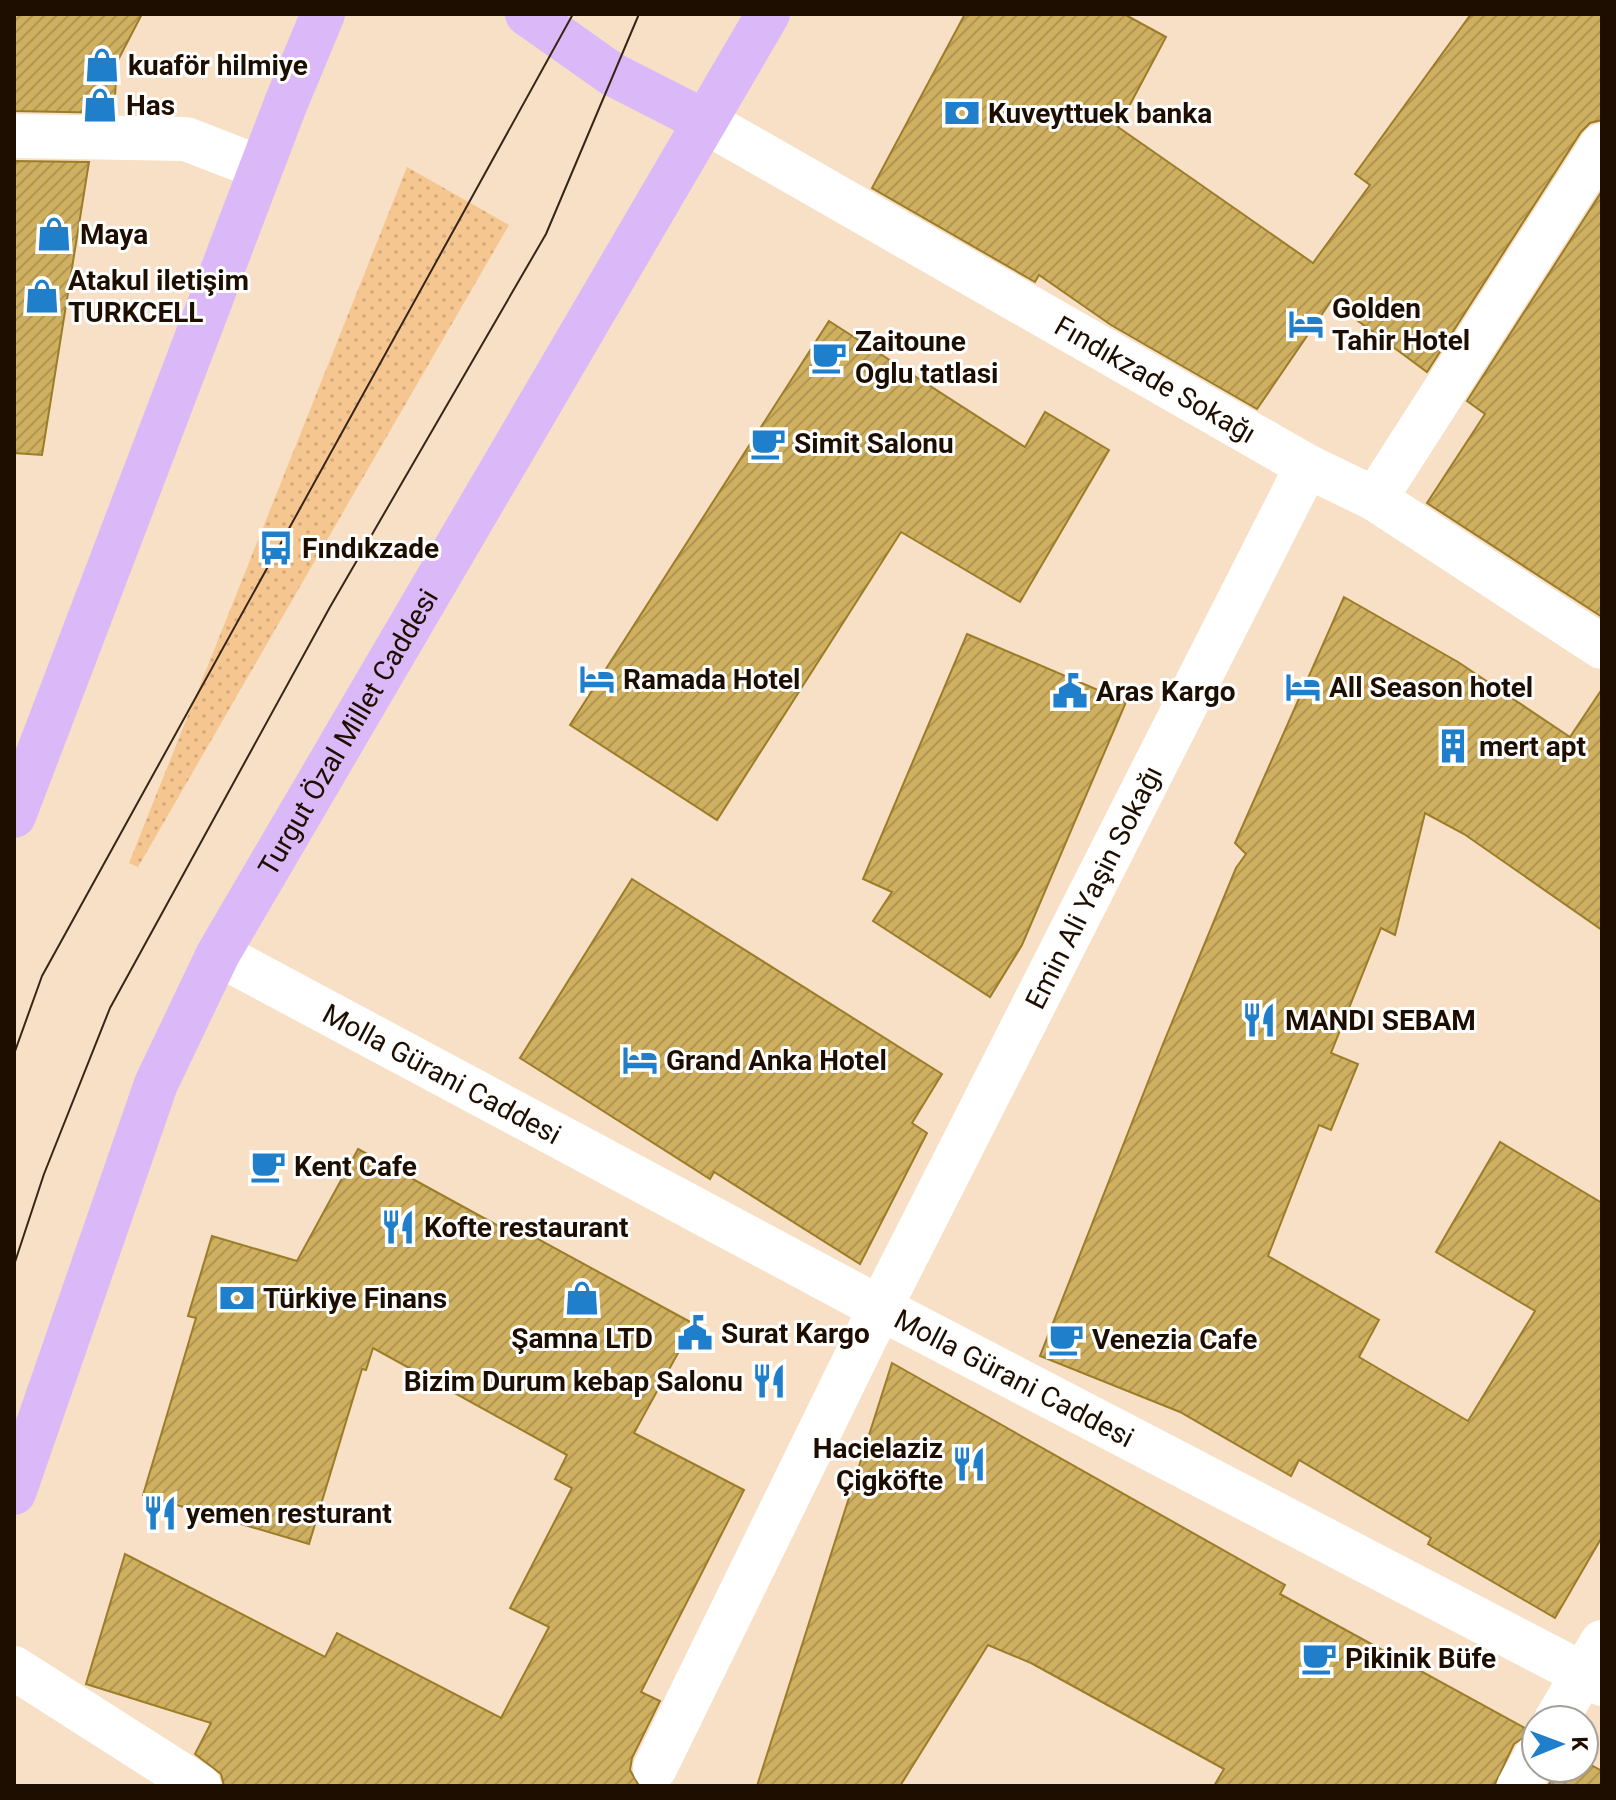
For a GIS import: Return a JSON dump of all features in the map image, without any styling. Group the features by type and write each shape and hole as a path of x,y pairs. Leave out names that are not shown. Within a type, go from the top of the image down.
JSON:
{"main road":[{"path":"14,816 261,168 323,14"},
{"path":"527,14 612,74 704,121"},
{"name":"Turgut Özal Millet Caddesi","path":"14,1493 156,1084 218,954 768,14"}],"street":[{"name":"Fındıkzade Sokağı","path":"704,121 1307,466 1375,499 1602,647"},
{"path":"14,136 186,139 261,168"},
{"path":"1375,499 1602,145"},
{"name":"Emin Ali Yaşin Sokağı","path":"655,1768 880,1308 1307,466"},
{"name":"Molla Gürani Caddesi","path":"218,954 880,1308 1596,1667"},
{"path":"1568,1704 1596,1667"},
{"path":"14,1668 199,1786"}],"shaded area":[{"path":"407,167 509,225 138,867 129,863"}],"building":[{"path":"14,14 142,14 117,62 114,113 14,111"},
{"path":"965,14 1124,14 1166,37 1118,127 1313,263 1370,185 1355,174 1471,14 1602,14 1602,120 1590,123 1581,132 1427,372 1331,301 1257,409 1111,325 1039,275 1035,282 872,188"},
{"path":"14,161 89,162 42,455 14,453"},
{"path":"1602,191 1602,617 1427,503 1485,414 1467,401"},
{"path":"829,321 1025,447 1045,412 1109,450 1020,602 901,532 717,820 570,725"},
{"path":"1344,597 1458,662 1570,737 1602,689 1602,930 1464,834 1425,813 1395,935 1381,928 1331,1053 1358,1064 1331,1130 1319,1125 1268,1256 1379,1320 1359,1357 1468,1421 1535,1311 1436,1252 1500,1142 1602,1203 1602,1537 1555,1618 1428,1544 1431,1538 1299,1460 1291,1476 1180,1412 1040,1356 1163,1044 1236,868 1246,854 1235,843"},
{"path":"967,634 1126,702 1022,945 990,997 873,921 892,892 863,879"},
{"path":"632,879 942,1074 912,1123 927,1133 860,1264 714,1172 710,1179 520,1058"},
{"path":"358,1149 502,1228 505,1221 694,1324 634,1433 744,1490 641,1692 660,1701 632,1758 630,1770 639,1786 224,1786 221,1774 195,1754 211,1723 86,1684 125,1554 325,1657 337,1633 501,1718 549,1627 510,1608 572,1488 555,1479 567,1455 373,1348 366,1370 362,1369 309,1544 143,1495 196,1318 188,1316 212,1236 297,1261"},
{"path":"892,1363 1285,1585 1280,1594 1520,1725 1520,1740 1514,1744 1494,1786 1214,1786 1224,1769 1031,1663 988,1645 900,1786 757,1786"},
{"path":"1602,1771 1602,1786 1548,1786 1600,1784"}],"tram line":[{"path":"14,1054 42,976 573,14"},
{"path":"14,1265 44,1174 110,1008 330,607 546,234 639,14"}],"place":[{"name":"kuaför hilmiye","path":"102,65"},
{"name":"Has","path":"100,105"},
{"name":"Kuveyttuek banka","path":"962,113"},
{"name":"Maya","path":"54,234"},
{"name":"Atakul iletişim TURKCELL","path":"42,296"},
{"name":"Golden Tahir Hotel","path":"1306,324"},
{"name":"Zaitoune Oglu tatlasi","path":"829,357"},
{"name":"Simit Salonu","path":"768,443"},
{"name":"Fındıkzade","path":"276,548"},
{"name":"Ramada Hotel","path":"597,679"},
{"name":"All Season hotel","path":"1303,687"},
{"name":"Aras Kargo","path":"1070,691"},
{"name":"mert apt","path":"1453,746"},
{"name":"MANDI SEBAM","path":"1259,1020"},
{"name":"Grand Anka Hotel","path":"640,1060"},
{"name":"Kent Cafe","path":"268,1166"},
{"name":"Kofte restaurant","path":"398,1227"},
{"name":"Türkiye Finans","path":"237,1298"},
{"name":"Şamna LTD","path":"582,1298"},
{"name":"Surat Kargo","path":"695,1333"},
{"name":"Venezia Cafe","path":"1066,1339"},
{"name":"Bizim Durum kebap Salonu","path":"769,1381"},
{"name":"Hacielaziz Çigköfte","path":"969,1464"},
{"name":"yemen resturant","path":"160,1513"},
{"name":"Pikinik Büfe","path":"1319,1658"}]}
